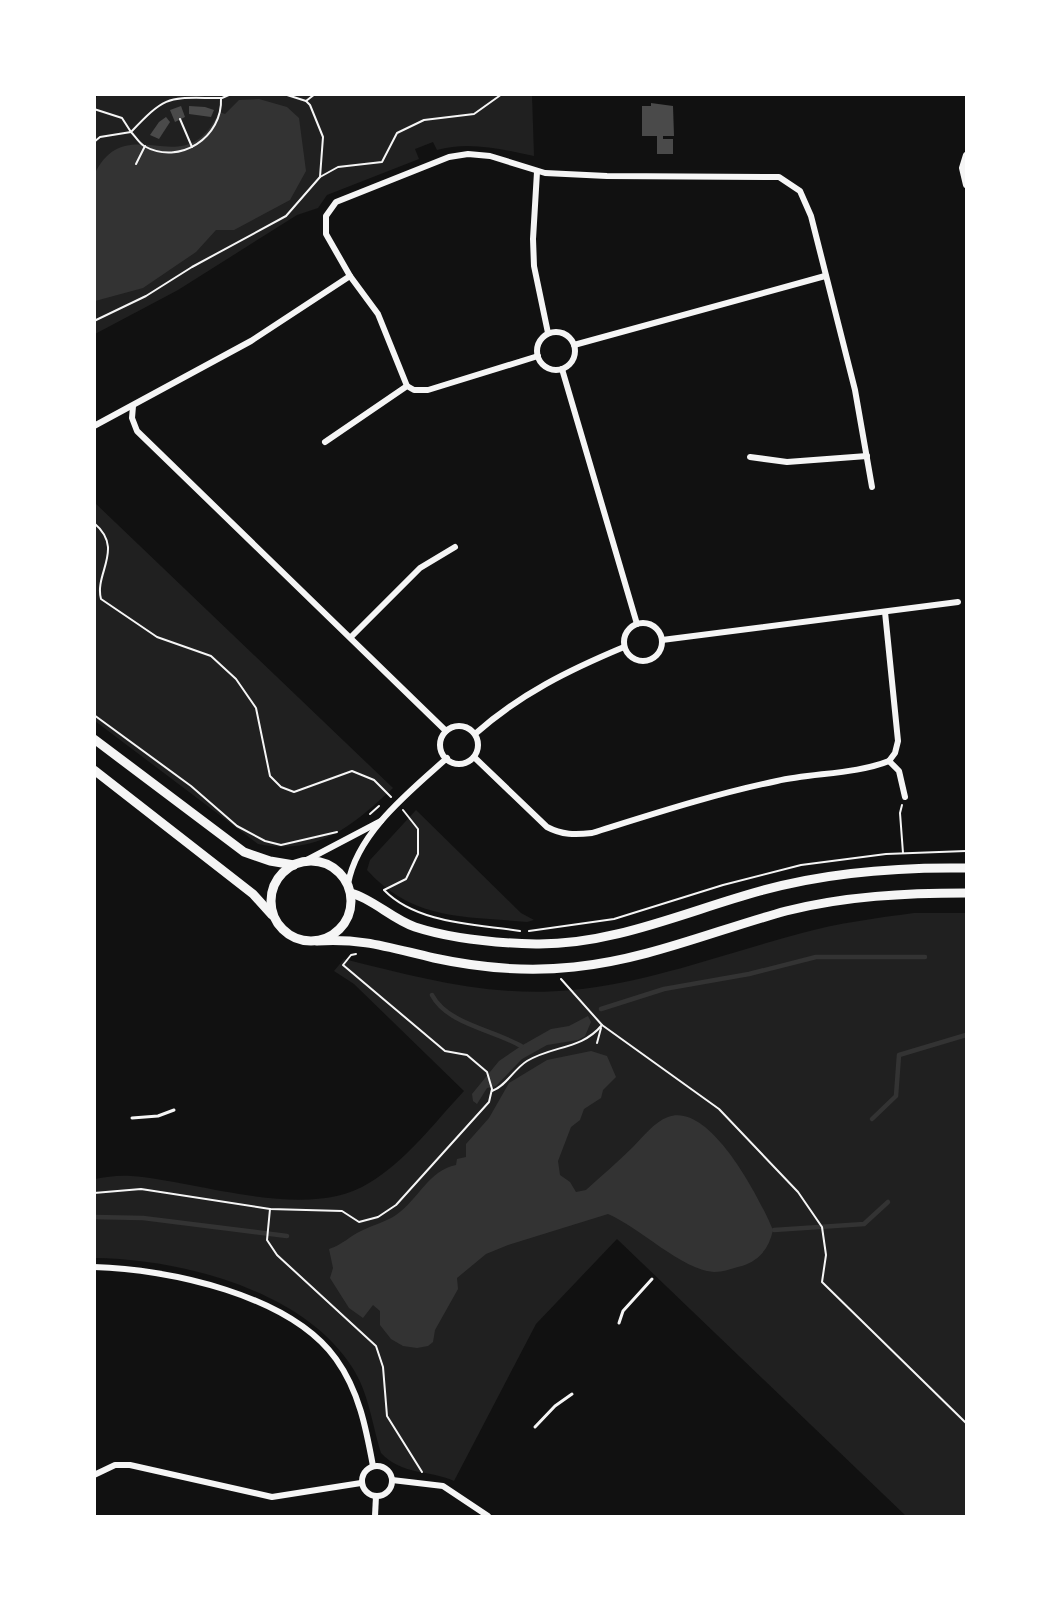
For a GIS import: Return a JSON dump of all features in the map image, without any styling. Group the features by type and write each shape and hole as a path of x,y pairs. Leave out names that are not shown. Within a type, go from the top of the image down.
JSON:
{"main road":[{"path":"94,739 244,852 270,861 298,863 316,861 329,865 340,873 349,889 415,927 466,938 537,944 614,935 762,890 826,877 904,869 966,868"},
{"path":"94,770 253,894 285,932 296,939 317,941 349,939 370,942 479,967 550,969 614,961 806,907 876,896 928,892 966,893"},
{"path":"274,917 271,892 284,871 298,863"},
{"path":"317,941 340,929 347,919 349,889"}],"street":[{"path":"538,356 428,390 414,390 407,386 378,314 350,276 326,234 326,216 336,202 458,155 490,156 537,172 607,176 779,177 800,191 811,216 855,390 872,487"},
{"path":"966,155 962,168 966,185"},
{"path":"537,172 532,238 534,266 548,333"},
{"path":"94,426 251,341 350,276"},
{"path":"574,345 825,276"},
{"path":"548,333 567,335 574,345 574,357 562,369 544,366 538,356 540,340 548,333"},
{"path":"562,369 637,624"},
{"path":"325,442 407,386"},
{"path":"133,406 132,418 137,431 446,731"},
{"path":"750,457 787,462 867,456"},
{"path":"351,637 420,568 455,547"},
{"path":"662,640 958,602"},
{"path":"474,757 547,827 560,834 576,835 592,833 719,794 807,775 877,766 889,761 895,753 898,741 885,612"},
{"path":"637,624 653,626 662,640 659,652 643,661 631,657 624,647 627,630 637,624"},
{"path":"475,734 502,710 532,690 624,647"},
{"path":"461,726 475,734 478,746 474,757 458,763 447,758 441,742 446,731 461,726"},
{"path":"349,889 355,857 384,819 447,758"},
{"path":"889,761 899,771 905,797"},
{"path":"298,863 384,819"},
{"path":"94,1267 119,1268 186,1279 249,1299 300,1325 335,1357 356,1395 373,1466"},
{"path":"94,1475 115,1465 130,1464 272,1497 361,1483"},
{"path":"373,1466 386,1468 392,1480 389,1491 376,1496 365,1492 361,1483 363,1473 373,1466"},
{"path":"392,1480 443,1486 488,1516"},
{"path":"375,1516 376,1496"}],"lane":[{"path":"132,1118 158,1116 174,1110"},
{"path":"619,1323 623,1311 652,1279"},
{"path":"535,1427 555,1406 572,1394"}],"path":[{"path":"94,142 100,137 131,132 158,104 171,98 221,98 231,94"},
{"path":"284,94 306,101 323,137 320,177"},
{"path":"306,101 315,94"},
{"path":"94,321 146,296 192,267 286,216 320,177 338,167 382,162 397,133 424,120 474,114 502,94"},
{"path":"94,109 122,118 131,132 145,146 169,151 192,147 215,128 222,113 221,98"},
{"path":"180,119 192,147"},
{"path":"136,164 145,146"},
{"path":"94,523 103,530 107,541 108,558 99,592 101,599 157,637 211,656 236,679 256,708 262,729 267,767 275,783 294,792 352,771 374,780 399,804 418,830 418,854 406,879 384,890 412,910 446,920 525,932 614,919 723,885 801,865 903,853 966,851"},
{"path":"94,715 191,786 237,826 265,841 281,845 342,830"},
{"path":"369,815 391,796"},
{"path":"904,869 900,813 905,797"},
{"path":"94,1193 141,1189 270,1209 342,1211 359,1222 378,1217 396,1205 489,1102 491,1090 487,1072 467,1055 445,1051 343,965 351,955 360,954"},
{"path":"550,969 602,1025 719,1109 750,1139 798,1192 822,1227 826,1255 822,1282 966,1423"},
{"path":"597,1043 602,1025"},
{"path":"491,1090 539,1054 586,1041 602,1025"},
{"path":"270,1209 267,1240 277,1255 376,1346 383,1367 387,1416 407,1453 422,1471 421,1482"}],"shaded area":[{"path":"98,95 532,95 534,156 473,146 437,150 433,142 415,149 419,159 327,195 318,208 297,215 178,290 95,334 94,101"},
{"path":"259,99 287,107 299,118 306,171 290,200 234,230 216,230 196,252 143,288 95,301 94,175 107,156 123,147 139,145 173,147 190,144 205,133 219,112 225,114 239,100"},
{"path":"94,502 393,788 348,826 333,835 299,846 279,847 258,844 95,721"},
{"path":"416,810 521,913 534,920 527,922 441,913 403,899 384,887 367,870 370,860"},
{"path":"914,913 966,913 966,1516 906,1516 617,1239 536,1324 454,1481 407,1469 397,1465 381,1453 358,1377 330,1340 303,1318 272,1299 237,1284 201,1273 164,1265 95,1258 95,1179 131,1176 285,1199 316,1199 344,1194 369,1183 395,1164 464,1091 354,984 334,971 344,959 400,973 485,989 543,992 572,990 631,981 659,974 816,929"},
{"path":"588,1016 591,1022 585,1036 578,1040 547,1045 522,1059 496,1086 487,1088 477,1104 473,1101 472,1094 499,1061 551,1029 569,1026"},
{"path":"591,1051 607,1056 616,1077 603,1090 601,1098 584,1109 580,1120 571,1127 558,1161 560,1175 570,1182 576,1192 586,1190 658,1122 668,1117 684,1116 700,1124 716,1138 745,1176 773,1230 763,1252 742,1266 714,1272 688,1264 608,1214 486,1254 457,1278 458,1289 435,1330 433,1342 428,1346 417,1348 403,1346 391,1339 380,1325 380,1311 373,1305 363,1318 349,1308 330,1278 333,1268 329,1249 396,1215 438,1173 456,1165 457,1159 466,1157 466,1144 489,1118 509,1083 547,1060"}],"building":[{"path":"651,103 673,106 674,136 663,136 663,139 673,139 673,154 657,154 657,136 642,136 642,106 651,106"},
{"path":"181,106 185,117 175,122 170,110"},
{"path":"189,106 214,110 211,117 189,114"},
{"path":"166,117 170,122 159,139 150,135 159,122"}],"waterway":[{"path":"601,1009 664,989 749,974 816,957 925,957"},
{"path":"432,995 439,1005 460,1020 521,1046"},
{"path":"872,1119 896,1096 899,1055 966,1035"},
{"path":"774,1230 864,1224 888,1202"},
{"path":"94,1217 143,1218 287,1236"}]}
